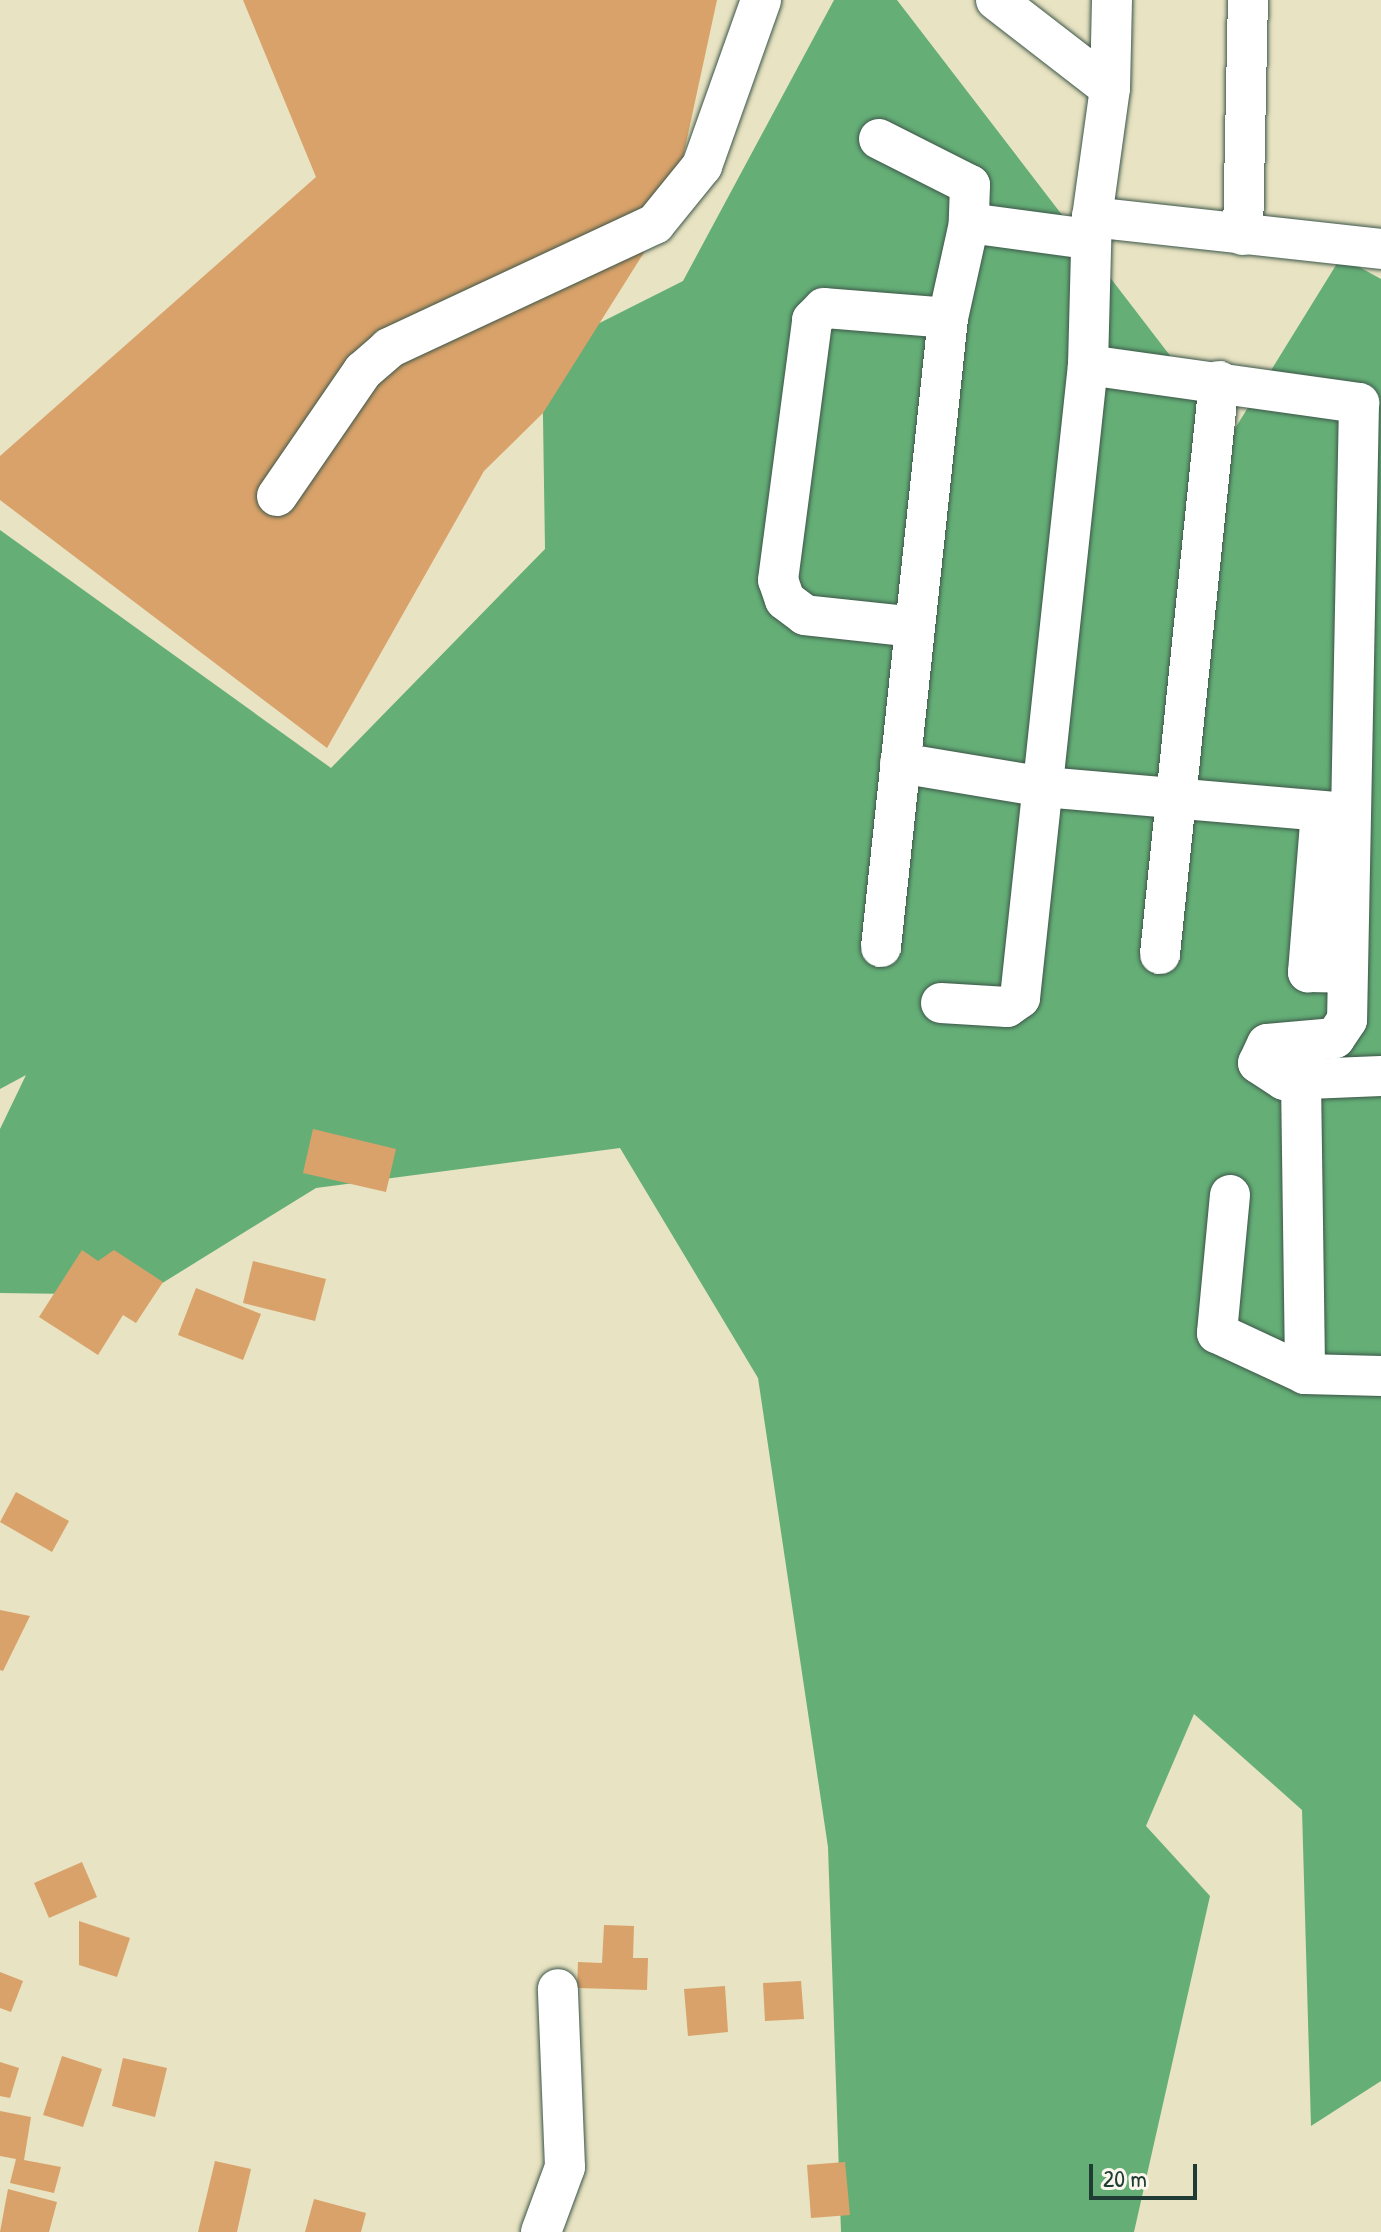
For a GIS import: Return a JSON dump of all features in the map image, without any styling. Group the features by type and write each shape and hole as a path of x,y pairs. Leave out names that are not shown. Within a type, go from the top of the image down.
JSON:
{"street":[{"path":"277,496 363,371 389,348 633,241 655,224 702,166 761,0"},
{"path":"996,0 1110,88"},
{"path":"941,1003 1007,1007 1020,998 1088,365 1090,228 1110,88 1112,0"},
{"path":"1243,235 1248,0"},
{"path":"879,139 970,185 969,223 948,318 881,947"},
{"path":"969,223 1381,238"},
{"path":"915,627 805,615 785,600 778,580 812,320 824,308 948,318"},
{"path":"1088,365 1359,403 1334,812 1308,972 1347,973 1341,1033 1267,1044 1260,1053 1266,1073 1301,1080 1381,1076"},
{"path":"1160,954 1219,381"},
{"path":"900,763 1044,787 1176,801 1334,812"},
{"path":"1301,1080 1305,1374"},
{"path":"1230,1195 1217,1333 1305,1374 1381,1376"},
{"path":"541,2232 565,2167 558,1989"}],"green space":[{"path":"834,0 897,0 1231,435 1341,257 1381,279 1381,2081 1311,2126 1302,1810 1194,1714 1146,1826 1210,1896 1134,2232 841,2232 828,1847 758,1378 620,1148 316,1188 143,1295 0,1293 0,1129 26,1075 0,1089 0,530 331,768 545,549 542,352 683,281"}],"building":[{"path":"243,0 717,0 672,208 543,413 484,471 327,748 0,500 0,456 316,177"},
{"path":"313,1129 396,1149 386,1192 303,1173"},
{"path":"82,1250 98,1261 114,1250 163,1282 136,1323 123,1315 98,1355 39,1317"},
{"path":"253,1261 326,1279 315,1321 243,1303"},
{"path":"196,1288 261,1314 243,1360 178,1335"},
{"path":"16,1492 69,1521 52,1552 0,1522"},
{"path":"0,1610 30,1616 3,1671 0,1670"},
{"path":"82,1862 97,1897 49,1918 34,1883"},
{"path":"79,1921 130,1938 117,1977 79,1965"},
{"path":"604,1925 634,1926 633,1958 648,1958 647,1990 577,1988 578,1962 602,1963"},
{"path":"0,1972 23,1981 11,2012 0,2008"},
{"path":"801,1981 804,2019 765,2021 763,1983"},
{"path":"725,1986 728,2032 688,2036 684,1989"},
{"path":"62,2056 102,2069 83,2127 43,2115"},
{"path":"123,2058 167,2068 155,2117 112,2106"},
{"path":"0,2062 19,2068 10,2098 0,2096"},
{"path":"0,2111 31,2117 24,2160 61,2167 54,2193 10,2183 16,2159 0,2156"},
{"path":"215,2161 251,2169 237,2232 198,2232"},
{"path":"845,2162 850,2215 811,2218 807,2165"},
{"path":"8,2189 57,2202 49,2232 0,2232"},
{"path":"314,2199 366,2213 361,2232 305,2232"}]}
